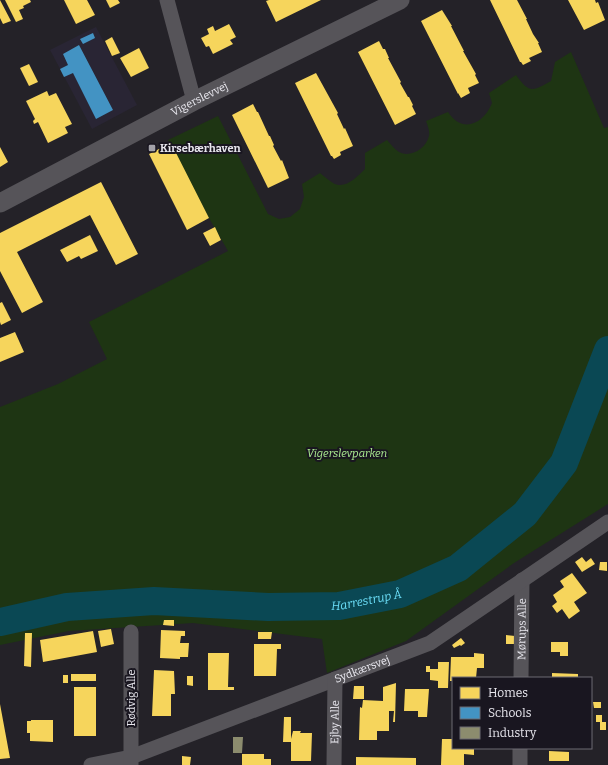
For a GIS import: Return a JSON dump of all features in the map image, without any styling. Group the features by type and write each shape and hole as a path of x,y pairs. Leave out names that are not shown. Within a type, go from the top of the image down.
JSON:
{"street":[{"path":"167,0 194,101"},
{"name":"Vigerslevvej","path":"0,203 194,101 400,0"},
{"name":"Sydkærsvej","path":"91,765 131,761 335,679 430,643 608,522"},
{"name":"Mørups Alle","path":"521,677 522,580"},
{"name":"Rødvig Alle","path":"131,632 131,761"},
{"name":"Ejby Alle","path":"334,765 335,679"},
{"path":"520,749 520,765"}],"shaded area":[{"path":"96,27 137,105 92,129 50,50"}],"green space":[{"name":"Vigerslevparken","path":"571,52 604,128 608,127 608,504 514,563 406,641 327,673 322,639 193,623 69,631 0,645 0,407 58,384 107,359 89,322 228,251 168,140 218,116 268,214 279,219 290,217 300,209 304,197 302,184 320,173 337,185 346,184 355,179 365,169 365,153 387,140 394,148 403,154 413,153 425,145 427,141 429,131 426,121 448,112 460,123 472,124 484,116 492,103 489,93 516,75 528,88 535,89 545,85 551,81 555,62"}],"building: Homes":[{"path":"0,0 11,21 3,24 0,18"},
{"path":"5,0 30,0 31,2 19,10 23,19 16,22"},
{"path":"64,0 87,0 95,15 76,24"},
{"path":"106,0 118,0 120,3 110,8"},
{"path":"321,0 276,22 266,1"},
{"path":"490,0 517,0 542,52 529,58 531,61 523,65 520,62"},
{"path":"568,0 595,0 596,3 598,2 605,20 584,30"},
{"path":"442,10 452,26 479,83 468,88 470,93 461,98 421,21"},
{"path":"229,24 236,37 230,40 233,44 213,54 209,46 206,47 201,38 209,34 207,29 213,26 215,31"},
{"path":"112,37 120,53 112,56 105,41"},
{"path":"379,41 383,49 385,49 416,114 395,125 358,52"},
{"path":"139,48 149,68 131,77 120,58"},
{"path":"29,64 38,82 29,86 20,68"},
{"path":"316,73 338,113 337,114 353,146 340,152 341,155 334,159 331,156 295,83"},
{"path":"47,91 49,96 56,93 72,124 65,127 68,133 48,143 38,122 34,124 33,121 35,119 26,101"},
{"path":"253,104 270,136 274,145 273,146 281,161 282,160 289,178 268,188 232,115"},
{"path":"171,143 209,218 187,230 149,154"},
{"path":"0,147 8,162 0,167"},
{"path":"101,182 138,254 116,265 90,215 17,252 43,302 22,313 0,271 0,233"},
{"path":"215,227 221,240 210,246 203,233"},
{"path":"90,235 98,251 81,259 79,256 67,262 60,250"},
{"path":"2,302 11,320 1,325 0,303"},
{"path":"15,332 24,352 0,362 0,338"},
{"path":"582,557 586,562 591,558 595,564 582,572 575,562"},
{"path":"600,562 607,562 607,571 599,570"},
{"path":"572,573 587,593 574,602 580,611 569,619 562,609 557,613 552,606 557,602 553,595 564,587 560,581"},
{"path":"164,620 174,620 174,626 163,625"},
{"path":"111,629 114,644 101,647 98,631"},
{"path":"161,630 185,631 185,636 181,636 180,643 189,643 188,657 180,657 180,659 160,658"},
{"path":"93,631 97,652 43,662 40,640"},
{"path":"258,632 272,632 271,639 258,639"},
{"path":"25,633 32,633 31,667 24,666"},
{"path":"506,635 515,636 514,644 506,644"},
{"path":"461,638 465,643 454,648 452,645"},
{"path":"551,642 568,642 568,656 560,656 560,652 551,652"},
{"path":"254,644 281,644 281,649 277,649 276,676 254,676"},
{"path":"208,653 229,653 228,687 234,687 234,690 208,690"},
{"path":"474,653 484,654 484,668 477,668 476,677 452,677 452,681 450,681 451,657 474,657"},
{"path":"438,662 449,662 448,688 438,688 438,681 430,680 430,672 426,672 426,666 430,666 430,669 438,669"},
{"path":"154,670 174,671 175,694 171,694 171,716 152,716"},
{"path":"552,673 578,674 578,677 552,677"},
{"path":"71,674 96,674 96,681 71,681"},
{"path":"63,675 68,675 68,683 63,683"},
{"path":"187,676 193,676 193,686 187,685"},
{"path":"396,683 395,722 393,722 394,711 389,711 389,731 377,731 377,740 359,740 360,707 362,708 363,700 383,701 383,687"},
{"path":"354,686 364,686 364,699 353,699"},
{"path":"74,687 96,687 96,736 74,736"},
{"path":"405,689 429,689 427,717 418,717 418,711 404,711"},
{"path":"593,702 601,702 601,708 594,708"},
{"path":"0,704 10,758 0,759"},
{"path":"596,715 602,715 602,722 606,722 606,730 600,730 600,722 596,722"},
{"path":"284,717 291,717 291,739 293,731 301,731 300,733 312,733 311,761 291,761 291,742 283,742"},
{"path":"53,720 53,742 30,741 30,733 27,733 27,721"},
{"path":"442,739 452,739 452,749 474,749 474,755 464,754 464,765 441,765"},
{"path":"549,751 569,752 569,761 549,761"},
{"path":"242,754 264,754 264,759 271,759 271,765 242,765"},
{"path":"182,756 191,757 190,765 182,765"},
{"path":"356,757 416,758 416,765 356,765"}],"building: Schools":[{"path":"93,33 95,38 83,44 80,39"},
{"path":"79,45 113,110 96,119 73,73 64,77 60,69 68,65 63,54"}],"building: Industry":[{"path":"233,737 243,737 242,753 233,753"}],"waterway":[{"name":"Harrestrup Å","path":"0,622 67,607 154,601 268,607 339,606 400,594 458,568 525,514 564,463 608,350"}],"place":[{"name":"Kirsebærhaven","path":"152,148"}]}
